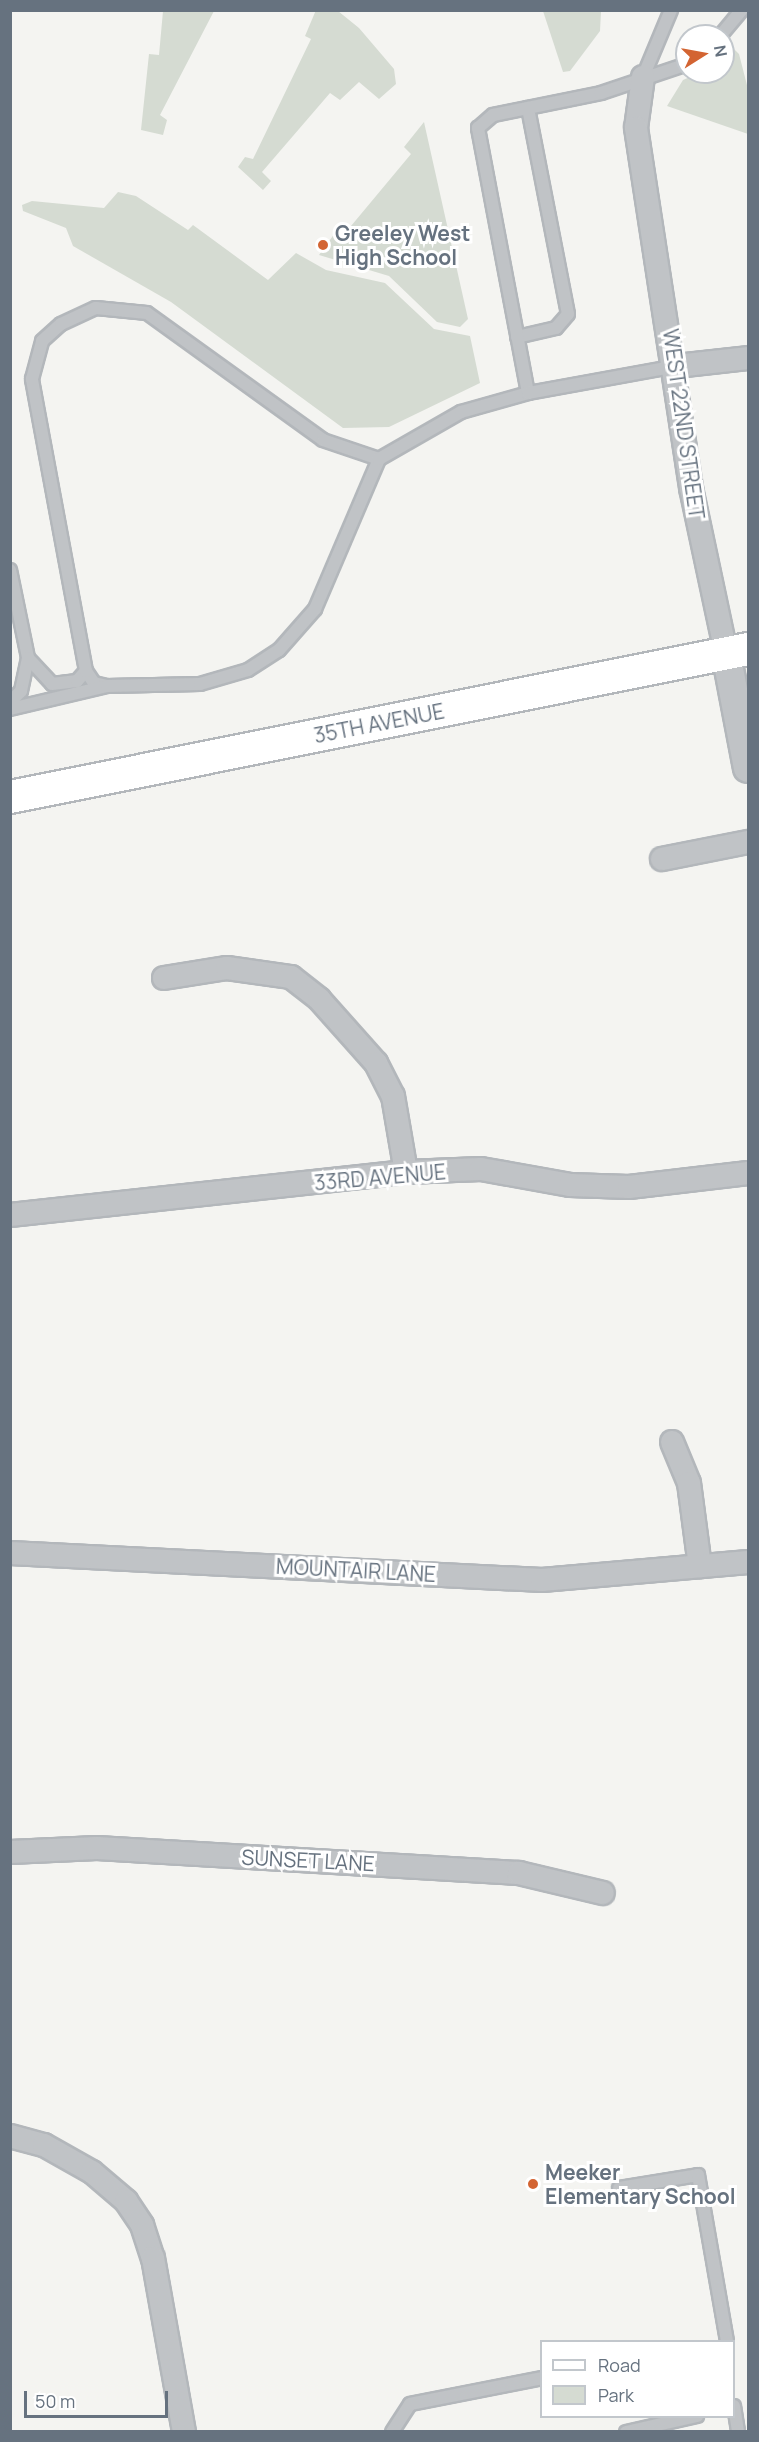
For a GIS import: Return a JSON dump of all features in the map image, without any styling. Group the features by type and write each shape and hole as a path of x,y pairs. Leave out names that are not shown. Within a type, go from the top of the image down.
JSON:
{"main road":[{"name":"35TH AVENUE","path":"10,797 737,651"}],"street":[{"name":"WEST 22ND STREET","path":"643,78 636,128 676,366 691,488 737,651 748,768"},
{"path":"676,366 748,358"},
{"path":"662,859 748,842"},
{"path":"164,978 227,968 291,976 319,999 376,1063 393,1096 406,1172"},
{"name":"33RD AVENUE","path":"10,1215 406,1172 481,1169 570,1185 629,1186 748,1173"},
{"path":"672,1442 689,1483 700,1566"},
{"name":"MOUNTAIR LANE","path":"10,1552 542,1580 748,1562"},
{"name":"SUNSET LANE","path":"10,1852 97,1848 519,1873 603,1893"},
{"path":"10,2136 68,2156 126,2201 153,2258 184,2432"}],"lane":[{"path":"643,78 670,10"},
{"path":"730,24 742,10"},
{"path":"528,393 478,128 493,115 601,93 675,68"},
{"path":"517,337 556,328 568,314 528,108"},
{"path":"107,686 94,683 86,671 32,379 42,341 61,324 96,308 147,313 323,440 379,459"},
{"path":"10,709 107,686 215,682 248,670 279,650 315,609 379,459 461,412 528,393 676,366"},
{"path":"10,570 28,658 21,691 10,702"},
{"path":"28,658 52,684 77,681 86,671"},
{"path":"619,2188 698,2175 727,2340"},
{"path":"392,2432 410,2404 540,2378"},
{"path":"735,2412 738,2432"},
{"path":"626,2432 688,2418"}],"green space":[{"path":"316,10 338,11 359,28 394,69 396,84 379,99 359,82 340,100 330,93 262,172 271,181 263,190 238,167 245,157 253,159 311,39 305,36"},
{"path":"163,11 214,11 160,115 167,120 163,135 141,130 149,54 159,55"},
{"path":"543,11 601,11 600,31 570,71 563,72"},
{"path":"735,50 739,54 748,89 748,134 667,106 681,84 735,84"},
{"path":"424,122 468,319 460,327 437,322 389,276 319,255 335,233 341,238 411,154 404,147"},
{"path":"118,192 136,196 188,230 193,225 268,280 296,253 326,270 385,283 434,329 470,336 480,383 389,427 343,428 171,302 73,246 66,228 23,211 22,205 32,201 104,208"}],"place":[{"name":"Greeley West High School","path":"323,245"},
{"name":"Meeker Elementary School","path":"533,2184"}]}
